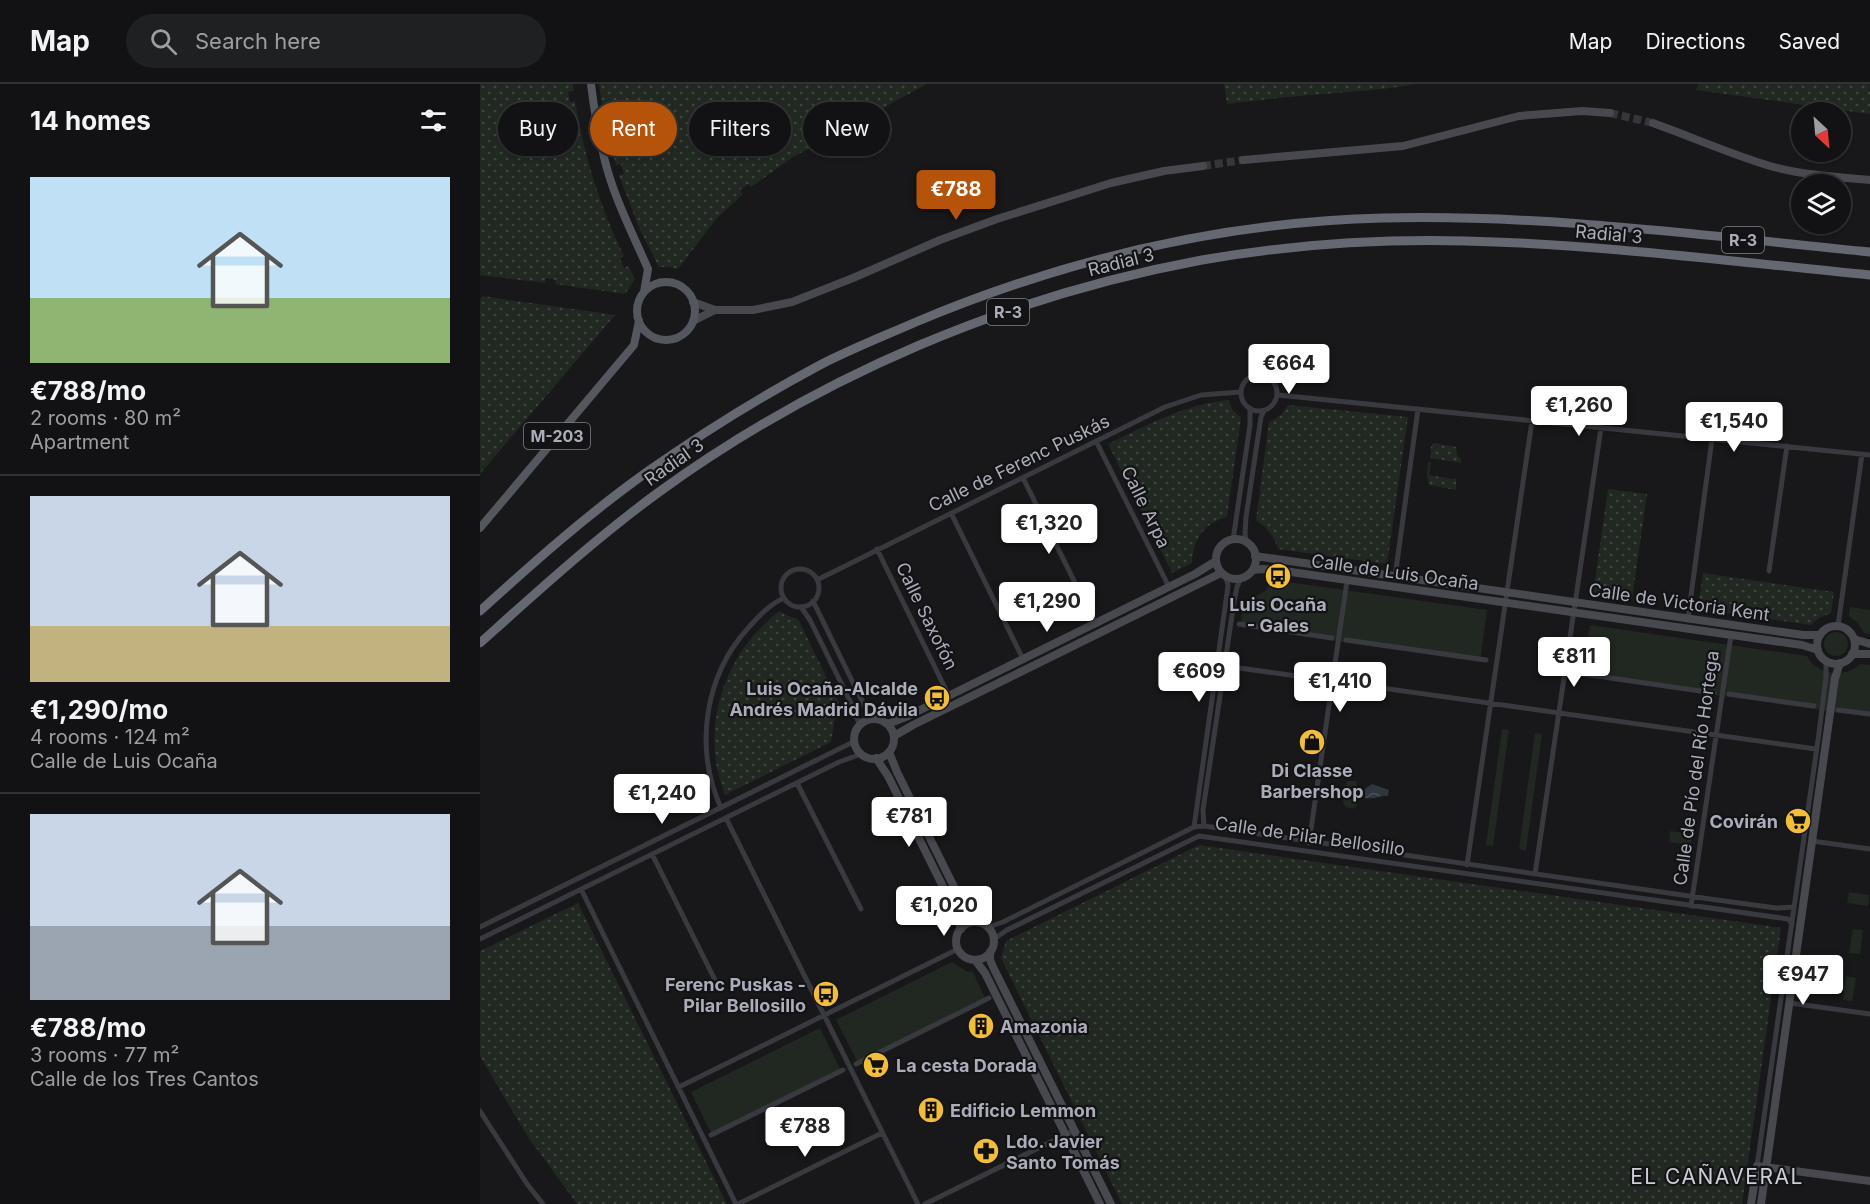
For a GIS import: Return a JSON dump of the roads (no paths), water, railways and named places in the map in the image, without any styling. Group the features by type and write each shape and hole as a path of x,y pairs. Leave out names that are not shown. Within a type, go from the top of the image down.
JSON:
{"highway":[{"name":"Radial 3","path":"480,611 546,551 646,473 699,436 822,364 958,305 1025,281 1100,259 1176,241 1256,229 1380,218 1507,219 1870,252"},
{"name":"Radial 3","path":"480,643 591,545 657,493 723,448 801,402 891,357 971,325 1042,300 1133,275 1204,260 1322,245 1464,241 1636,252 1870,275"}],"main road":[{"path":"591,84 604,159 618,200 648,269 666,282 682,287 691,296 695,312 693,321 676,338 666,340 656,338 649,334 639,321 637,306 644,292 648,269"},
{"path":"1243,160 1403,146 1519,116 1582,111 1610,113"},
{"path":"1653,123 1772,166 1810,174 1870,180"},
{"path":"693,302 715,310 753,310 792,302 939,240 998,219 1111,183 1164,171 1203,166"},
{"path":"644,292 650,286 666,282"},
{"path":"693,321 715,310"},
{"name":"M-203","path":"480,528 634,345 639,321"},
{"path":"634,345 656,338"},
{"path":"888,724 950,696 1209,566 1216,561 1220,547 1233,540 1246,542 1252,548 1255,556 1253,570 1248,575 1241,578 1224,575 894,736"},
{"name":"Calle de Luis Ocaña","path":"1255,556 1534,597"},
{"path":"1216,561 1224,575"},
{"name":"Calle de Luis Ocaña","path":"1253,570 1263,569 1533,607"},
{"name":"Calle de Victoria Kent","path":"1534,597 1820,635"},
{"name":"Calle de Victoria Kent","path":"1533,607 1802,645 1818,650"},
{"path":"1838,626 1849,632 1854,639 1852,654 1840,663 1826,661 1818,650 1817,642 1826,629 1838,626"},
{"path":"1854,639 1870,644"},
{"path":"1852,654 1870,654"},
{"path":"1761,1204 1835,678 1840,663"},
{"path":"890,752 876,759 861,754 855,741 860,726 872,719 888,724 894,736 890,752 897,772 965,909 974,922"},
{"path":"876,759 888,776 956,913 961,929"},
{"path":"990,952 981,959 975,960 963,956 956,941 961,929 974,922 983,924 994,939 990,960 1111,1204"},
{"path":"975,960 985,973 1100,1204"},
{"path":"1751,1204 1756,1166 1870,1181"}],"street":[{"path":"1246,542 1246,518 1261,417 1264,411 1273,405 1278,395 1272,380 1256,375 1246,381 1241,392 1243,401 1254,410 1264,411"},
{"name":"Calle de Ferenc Puskás","path":"817,580 1178,401 1201,395 1241,392"},
{"path":"1278,395 1870,455"},
{"path":"1233,540 1250,425 1250,408"},
{"path":"1395,577 1418,409"},
{"path":"1467,865 1532,421"},
{"path":"1535,874 1601,428"},
{"path":"1688,618 1712,439"},
{"name":"Calle Arpa","path":"1096,441 1169,587"},
{"path":"1769,571 1787,446"},
{"path":"1838,626 1862,454"},
{"path":"1023,478 1095,623"},
{"path":"951,513 1023,658"},
{"name":"Calle Saxofón","path":"878,549 950,696"},
{"path":"801,607 813,601 818,591 817,580 811,573 802,570 789,573 782,584 784,597 789,603 801,607 810,620 860,726"},
{"path":"1194,827 1228,586 1224,575"},
{"path":"1203,826 1203,810 1237,588 1241,578"},
{"path":"1308,851 1347,581"},
{"path":"722,808 711,779 706,751 708,716 713,689 720,670 738,640 761,614 784,597"},
{"path":"813,601 872,719"},
{"path":"1239,624 1332,638"},
{"name":"Calle de Pío del Río Hortega","path":"1691,906 1731,635"},
{"path":"1346,640 1486,660"},
{"path":"1756,1166 1792,924 1826,677 1826,661"},
{"path":"1226,666 1816,749"},
{"path":"1576,673 1714,693"},
{"path":"1729,694 1815,706"},
{"path":"1838,710 1870,714"},
{"path":"480,927 855,741"},
{"path":"480,939 797,783 861,754"},
{"path":"797,783 861,909"},
{"path":"726,818 918,1204"},
{"name":"Calle de Pilar Bellosillo","path":"987,927 1003,922 1194,827 1203,826 1693,897 1776,908 1794,907"},
{"name":"Calle de Pilar Bellosillo","path":"994,939 1007,930 1199,836 1788,919 1792,924"},
{"path":"1812,841 1870,849"},
{"path":"652,854 716,982"},
{"path":"581,889 737,1204 882,1133"},
{"path":"679,1087 958,949"},
{"path":"856,1064 989,998"},
{"path":"1790,1003 1870,1014"},
{"path":"711,1136 843,1070"},
{"path":"480,1111 527,1184 543,1204"},
{"path":"925,1204 1075,1131"}],"water":[{"path":"1372,784 1389,790 1388,796 1365,798 1365,789"}],"tunnel":[{"path":"1610,113 1653,123"},
{"path":"1203,166 1243,160"}],"place":[{"name":"Luis Ocaña - Gales","path":"1278,576"},
{"name":"Luis Ocaña-Alcalde Andrés Madrid Dávila","path":"937,698"},
{"name":"Di Classe Barbershop","path":"1312,742"},
{"name":"Covirán","path":"1798,821"},
{"name":"Ferenc Puskas - Pilar Bellosillo","path":"826,994"},
{"name":"Amazonia","path":"981,1026"},
{"name":"La cesta Dorada","path":"876,1065"},
{"name":"Edificio Lemmon","path":"931,1110"},
{"name":"Ldo. Javier Santo Tomás","path":"986,1151"}],"district":[{"name":"EL CAÑAVERAL","path":"1717,1176"}]}
